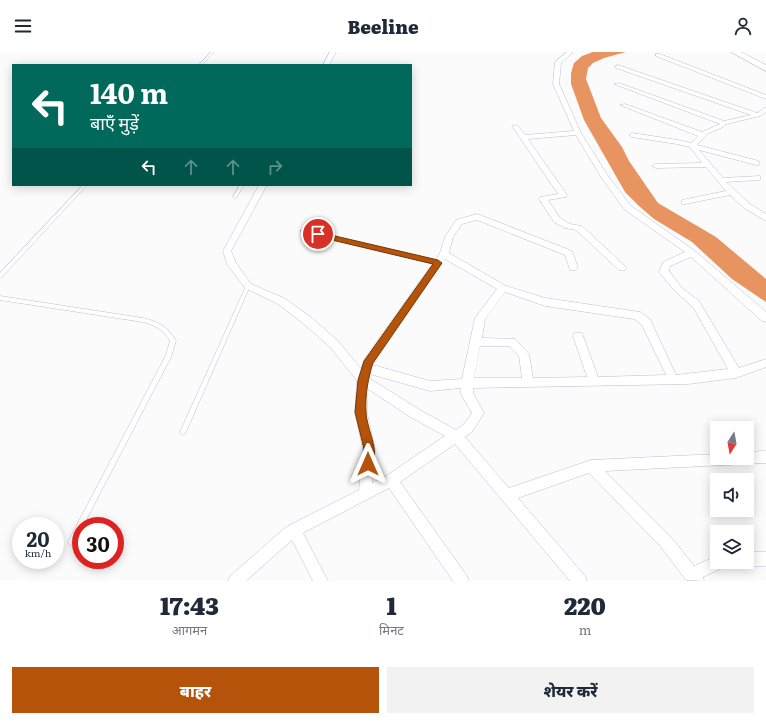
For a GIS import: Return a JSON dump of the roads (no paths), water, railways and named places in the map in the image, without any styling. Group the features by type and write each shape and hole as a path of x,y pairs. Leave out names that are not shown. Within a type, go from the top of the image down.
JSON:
{"street":[{"path":"327,64 333,52"},
{"path":"570,52 558,62 556,84 578,133 605,177 628,208 692,253 766,318"},
{"path":"740,52 766,65"},
{"path":"740,52 766,68"},
{"path":"658,55 766,97"},
{"path":"618,67 758,115"},
{"path":"617,84 724,123"},
{"path":"623,105 703,135"},
{"path":"692,146 703,135 724,123 758,115 766,109"},
{"path":"515,126 564,195 543,199 557,220 568,226 579,228 622,268"},
{"path":"523,137 578,133"},
{"path":"632,135 678,142 756,163"},
{"path":"692,146 732,192 747,206 766,218"},
{"path":"656,166 708,165"},
{"path":"720,180 757,178"},
{"path":"262,186 228,251 232,264 244,278 248,286 281,301 308,321 335,345 363,380 416,414 456,436 580,581"},
{"path":"685,202 732,192"},
{"path":"365,493 369,449 361,412 363,380 368,361 444,254 449,237 459,222 477,217 569,253 572,268"},
{"path":"692,253 666,264 664,272 678,289 696,304 736,373"},
{"path":"444,254 503,288 545,302 620,314 636,315 646,322 673,379"},
{"path":"235,581 294,530 391,480 468,428 478,413 467,394 467,383 480,318 503,288"},
{"path":"578,336 594,381"},
{"path":"476,342 511,342 524,354 528,383"},
{"path":"366,368 430,386 467,383 673,379 736,373 766,364"},
{"path":"508,495 591,466 766,457"},
{"path":"591,466 666,542 694,578 710,568"},
{"path":"391,480 462,581"},
{"path":"294,530 321,581"},
{"path":"754,559 766,559"}],"lane":[{"path":"201,64 213,52"},
{"path":"0,276 84,186"},
{"path":"235,197 241,186"},
{"path":"303,231 438,263"},
{"path":"183,432 248,286"},
{"path":"0,298 143,320 158,324 168,331 173,341 169,355 71,542"}]}
